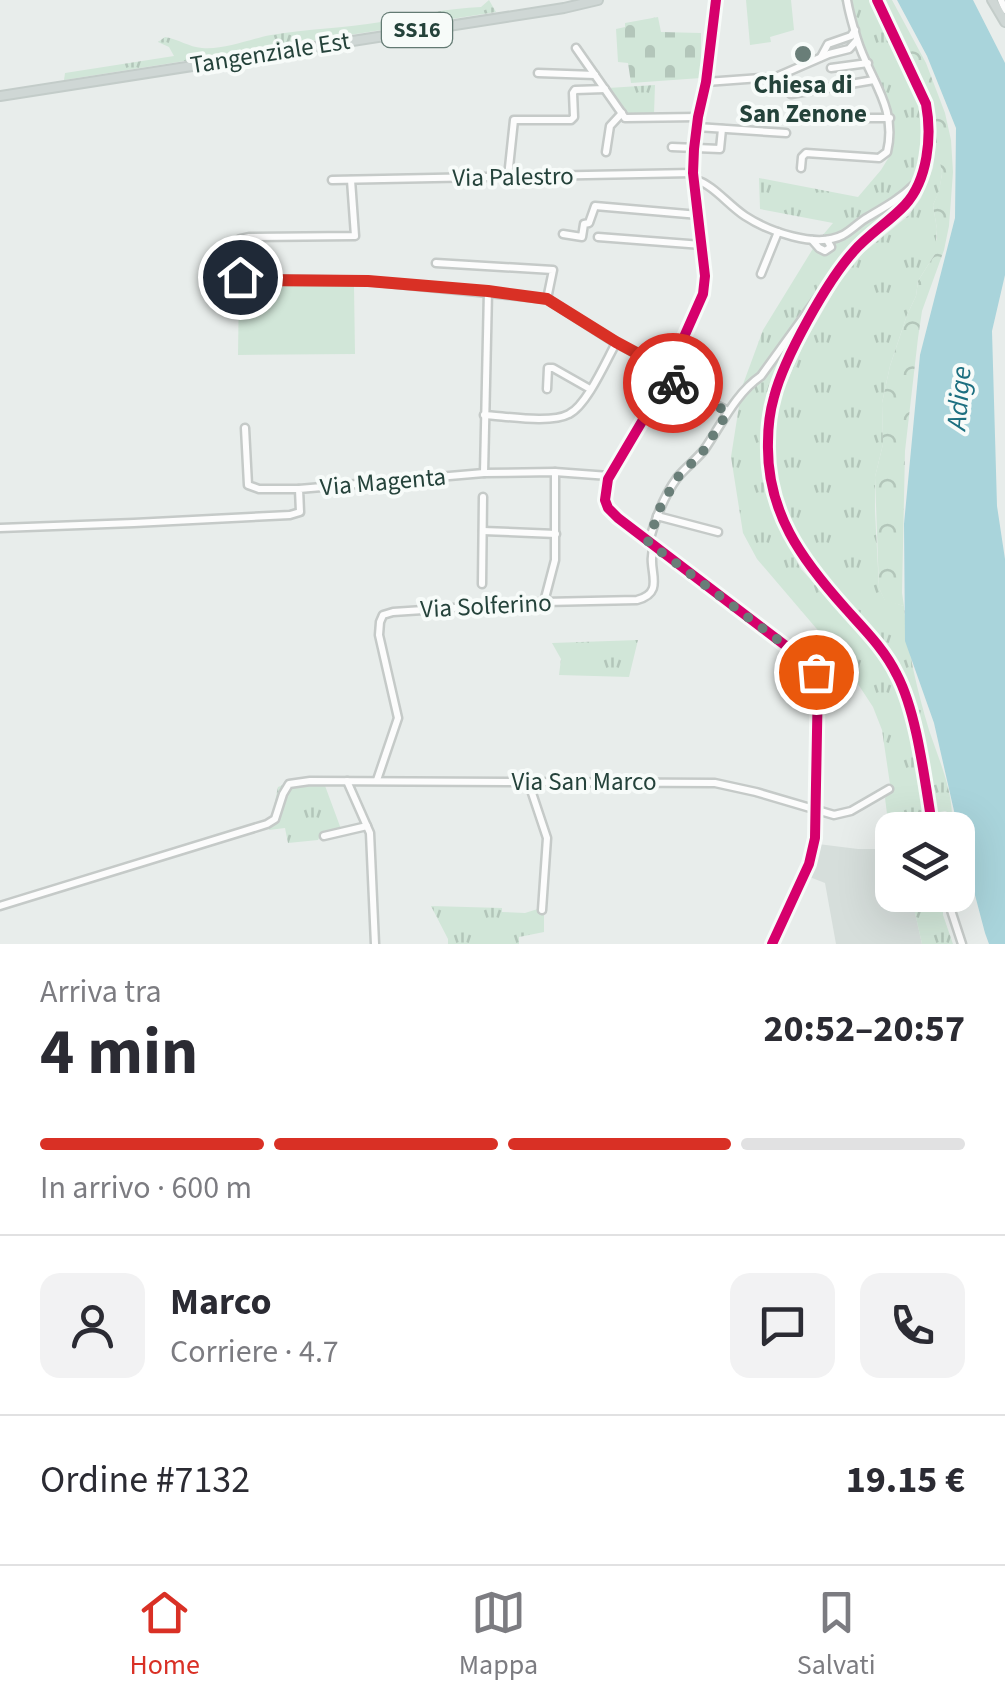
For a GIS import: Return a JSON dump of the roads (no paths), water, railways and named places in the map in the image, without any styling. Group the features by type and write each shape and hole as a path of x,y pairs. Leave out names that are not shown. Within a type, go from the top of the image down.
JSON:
{"main road":[{"name":"Tangenziale Est","path":"0,96 598,0"},
{"path":"992,0 1005,22"}],"street":[{"path":"716,0 694,147 704,276 702,300 667,375 609,476 604,496 608,508 812,666 818,679 815,838 809,864 772,944"},
{"path":"801,168 806,153 879,158 888,152 890,118 857,40 847,0"},
{"path":"877,0 926,104 927,152 906,204 854,251 826,289 788,361 774,398 768,442 772,480 787,532 808,567 879,648 904,690 929,812"},
{"path":"1001,0 1005,10"},
{"path":"820,58 828,44 852,36 855,29"},
{"path":"706,82 776,77 848,49 857,40"},
{"path":"576,48 625,118 698,117"},
{"path":"831,68 868,64"},
{"path":"538,73 595,74"},
{"path":"792,94 874,80"},
{"path":"508,177 514,120 570,120 574,117 575,90 605,89"},
{"path":"606,152 610,126 622,113"},
{"path":"862,118 890,118"},
{"path":"697,127 786,133"},
{"path":"672,147 720,149 722,128"},
{"path":"694,176 759,225 811,239 840,237 886,208 918,181"},
{"name":"Via Palestro","path":"332,180 694,176"},
{"path":"351,180 355,236 240,239 240,277 368,281 547,299 728,412"},
{"path":"563,234 582,237 584,224 589,223 595,206 699,215"},
{"path":"760,274 778,232"},
{"path":"598,237 702,245"},
{"path":"436,263 553,270 547,299"},
{"path":"651,544 657,516 677,478 702,453 728,412 761,376 826,289"},
{"path":"484,473 488,291"},
{"path":"484,415 561,418 579,407 616,342"},
{"path":"547,389 548,368 553,368 590,389"},
{"path":"245,428 248,485 299,490"},
{"path":"544,602 554,560 555,472"},
{"name":"Via Magenta","path":"0,528 290,514 300,512 299,490 484,473 609,476"},
{"path":"482,584 483,497"},
{"path":"657,516 718,532"},
{"path":"482,531 556,534"},
{"name":"Via Solferino","path":"377,780 398,718 379,635 383,616 393,612 648,597 653,589 651,544"},
{"name":"Via San Marco","path":"0,906 267,824 276,820 282,794 289,784 310,781 715,783 816,811"},
{"path":"348,781 370,833 375,944"},
{"path":"528,782 547,838 542,910"},
{"path":"816,811 845,814 889,789"},
{"path":"324,836 367,826"},
{"path":"952,912 962,944"}],"water":[{"name":"Adige","path":"897,0 973,0 1005,63 1005,275 992,331 997,506 1005,559 1005,944 989,944 985,933 975,895 975,812 954,812 934,723 905,641 904,524 920,355 955,218 956,128 927,56"}],"place":[{"name":"Chiesa di San Zenone","path":"803,54"}]}
